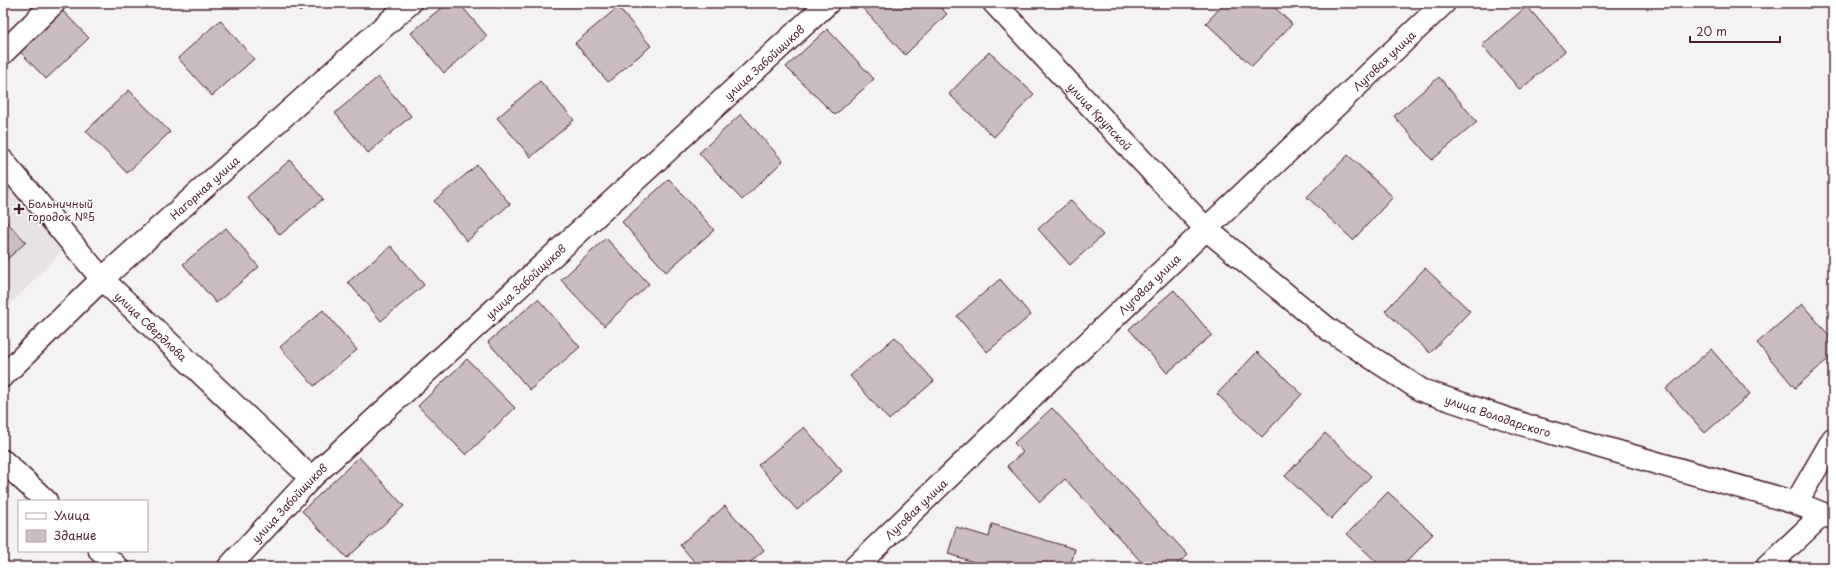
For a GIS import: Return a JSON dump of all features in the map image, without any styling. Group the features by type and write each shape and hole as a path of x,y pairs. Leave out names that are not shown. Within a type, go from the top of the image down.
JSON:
{"street":[{"path":"3,53 54,3"},
{"name":"Нагорная улица","path":"3,376 102,279 410,3"},
{"name":"улица Забойщиков","path":"229,567 311,478 828,3"},
{"name":"улица Крупской","path":"994,3 1206,229"},
{"name":"Луговая улица","path":"856,567 1206,229 1444,3"},
{"name":"улица Свердлова","path":"3,161 102,279 311,478"},
{"name":"улица Володарского","path":"1206,229 1328,329 1421,390 1528,426 1796,503 1828,516"},
{"path":"1796,503 1833,439"},
{"path":"3,461 45,500"},
{"path":"1767,567 1828,516"},
{"path":"101,552 117,567"}],"shaded area":[{"name":"Больничный городок №5","path":"3,173 68,245 3,312"}],"building":[{"path":"55,3 89,38 46,79 6,37"},
{"path":"291,3 310,3 300,12"},
{"path":"447,3 459,3 487,36 444,73 411,33"},
{"path":"858,3 936,3 947,14 905,55"},
{"path":"1225,3 1270,3 1292,24 1252,66 1206,23"},
{"path":"1527,6 1565,51 1520,90 1482,45"},
{"path":"618,7 651,46 608,82 575,43"},
{"path":"220,20 254,59 212,96 178,58"},
{"path":"827,29 874,79 835,115 786,67"},
{"path":"989,52 1034,94 994,137 949,94"},
{"path":"378,77 411,116 368,153 335,113"},
{"path":"1439,77 1477,122 1432,160 1394,116"},
{"path":"540,81 574,120 531,157 497,118"},
{"path":"129,90 170,132 127,173 86,131"},
{"path":"741,114 783,161 742,200 699,153"},
{"path":"1348,155 1393,197 1353,240 1307,197"},
{"path":"290,160 323,199 280,235 247,197"},
{"path":"477,165 510,204 467,241 434,201"},
{"path":"669,179 714,230 666,272 622,222"},
{"path":"1071,200 1103,235 1070,265 1038,229"},
{"path":"3,218 26,242 3,263"},
{"path":"226,228 259,267 216,303 183,264"},
{"path":"606,238 649,284 604,326 561,280"},
{"path":"391,246 424,285 381,321 348,282"},
{"path":"1425,268 1470,311 1430,353 1385,311"},
{"path":"1000,279 1031,315 987,352 957,316"},
{"path":"1174,290 1212,335 1167,373 1129,329"},
{"path":"538,299 580,347 530,390 488,342"},
{"path":"1802,304 1833,340 1833,355 1795,388 1757,343"},
{"path":"323,310 357,350 314,386 280,347"},
{"path":"895,337 934,381 889,420 850,376"},
{"path":"1711,349 1750,394 1705,433 1666,389"},
{"path":"1257,352 1302,394 1262,437 1217,394"},
{"path":"467,359 515,408 466,455 418,406"},
{"path":"1052,408 1188,555 1174,567 1146,567 1065,479 1040,502 1007,466 1023,452 1014,443"},
{"path":"804,427 842,471 797,510 758,465"},
{"path":"1325,433 1371,476 1331,519 1285,476"},
{"path":"359,457 404,506 347,558 302,511"},
{"path":"1388,492 1433,534 1402,567 1382,567 1347,534"},
{"path":"725,506 764,550 745,567 699,567 680,545"},
{"path":"992,524 1075,549 1070,567 983,567 983,565 948,554 956,527 989,537"},
{"path":"270,563 273,567 264,567"}],"place":[{"name":"Больничный городок №5","path":"19,209"}]}
